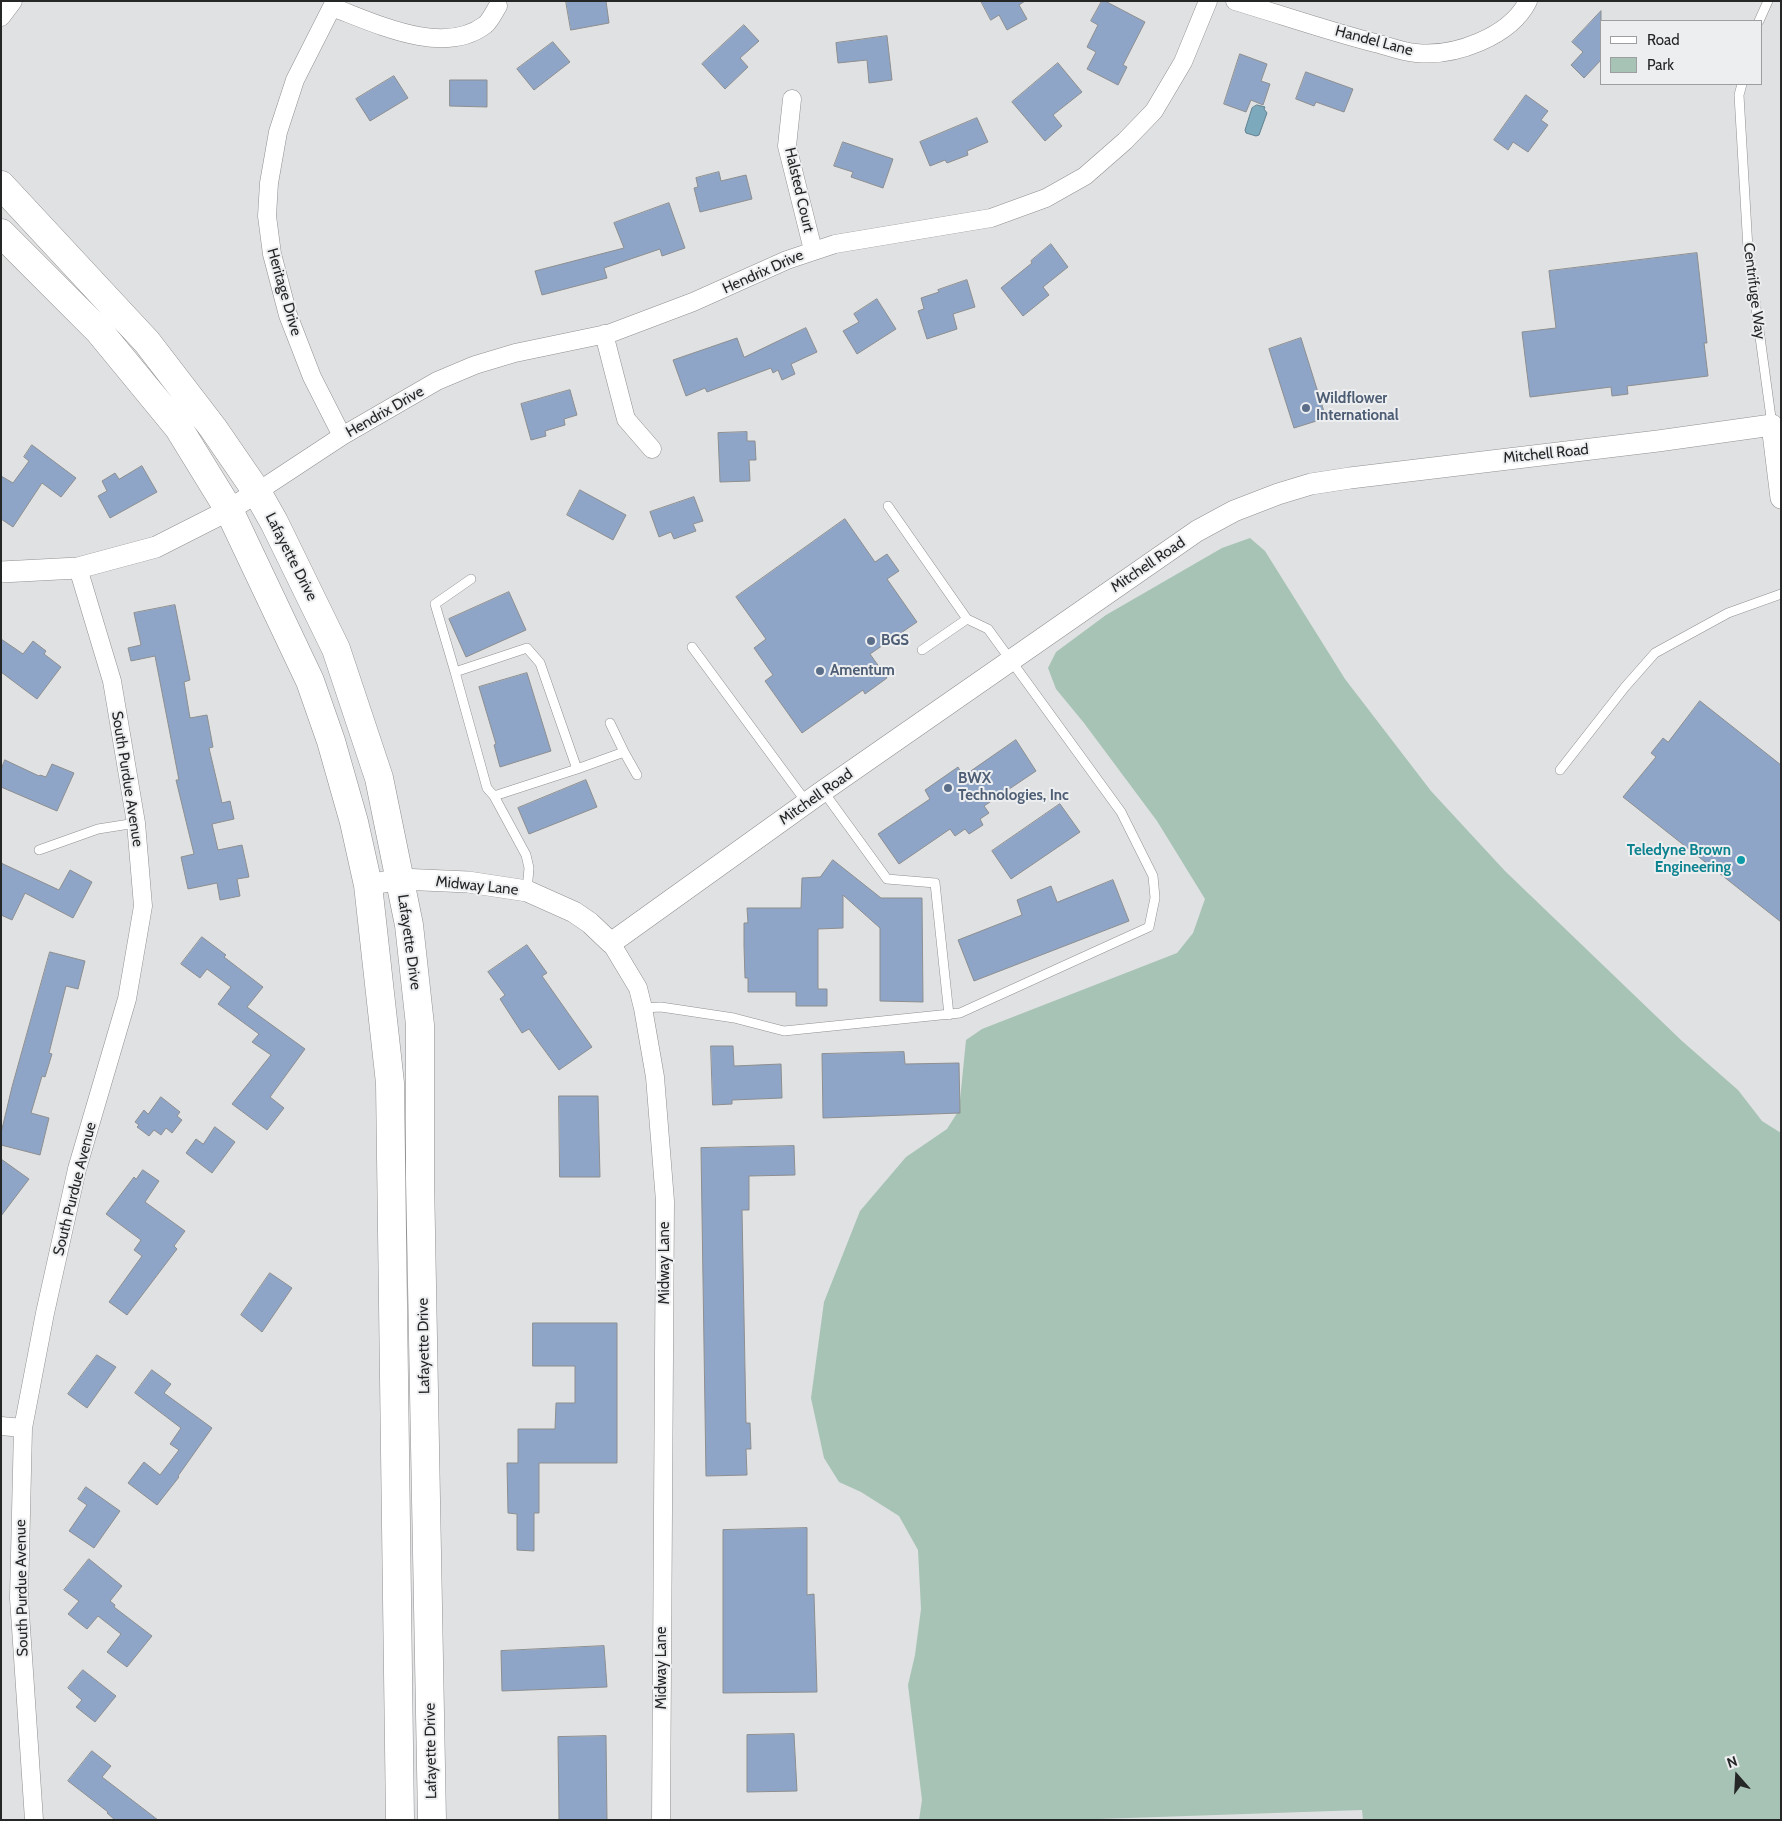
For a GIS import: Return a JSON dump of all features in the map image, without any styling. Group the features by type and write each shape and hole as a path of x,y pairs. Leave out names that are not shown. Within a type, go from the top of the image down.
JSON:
{"main road":[{"name":"Lafayette Drive","path":"1,185 147,342 213,428 257,492 274,522 336,649 379,778 409,925 420,1025 420,1188 429,1573 432,1820"},
{"name":"Lafayette Drive","path":"1,233 100,331 178,427 229,510 310,681 331,742 354,822 368,885 390,1084 400,1820"},
{"path":"396,1573 429,1573"}],"street":[{"path":"1,17 13,1"},
{"name":"Hendrix Drive","path":"257,492 342,436 437,381 475,365 514,353 604,334 694,302 813,250 835,244 991,218 1046,198 1085,176 1125,141 1154,110 1183,62 1208,1"},
{"name":"Handel Lane","path":"1236,1 1356,38 1416,53 1448,52 1489,38 1515,20 1528,1"},
{"path":"333,4 402,33 442,39 460,37 486,25 498,6"},
{"name":"Heritage Drive","path":"333,4 295,80 278,132 269,183 267,216 272,254 288,315 312,377 342,436"},
{"name":"Halsted Court","path":"792,99 787,146 813,250"},
{"path":"604,334 626,419 652,449"},
{"name":"Centrifuge Way","path":"1776,424 1781,498"},
{"name":"Mitchell Road","path":"611,943 1010,660 1197,531 1234,511 1311,484 1658,441 1776,424"},
{"path":"1,572 78,568 156,547 229,510 257,492"},
{"name":"South Purdue Avenue","path":"34,1820 19,1598 23,1428 45,1313 77,1169 127,1000 143,906 136,823 112,682 78,568"},
{"name":"Midway Lane","path":"368,885 400,879 468,882 527,892 574,912 590,923 611,943 638,988 655,1077 665,1202 661,1820"},
{"path":"1,1426 23,1428"}],"lane":[{"path":"1759,20 1768,1"},
{"name":"Centrifuge Way","path":"1742,85 1739,95 1748,248 1776,424"},
{"path":"643,1008 661,1007 734,1018 784,1030 949,1015 960,1013 1149,927 1156,898 1153,876 1122,812 988,629 967,619 888,506"},
{"path":"471,579 436,604 486,788 494,796 526,855 530,868 527,892"},
{"path":"1560,770 1655,653 1728,613 1781,594"},
{"path":"922,650 967,619"},
{"path":"692,647 815,797 887,878 936,883 949,1015"},
{"path":"455,672 527,648 540,663 577,770"},
{"path":"610,723 637,775"},
{"path":"494,796 577,770 624,752"},
{"path":"39,850 98,829 136,823"}],"green space":[{"path":"1250,538 1265,551 1345,679 1431,791 1505,871 1682,1041 1738,1090 1762,1121 1781,1133 1781,1820 1363,1820 1362,1810 1070,1820 919,1820 922,1800 908,1685 915,1655 921,1609 918,1550 899,1516 861,1492 839,1482 824,1458 811,1398 824,1302 860,1211 906,1157 947,1129 959,1110 966,1040 982,1029 1177,953 1193,933 1205,899 1157,821 1084,723 1056,689 1048,668 1056,652 1106,615 1222,548"}],"water":[{"path":"1257,105 1265,107 1264,109 1267,113 1259,135 1256,136 1246,133 1245,130 1252,108"}],"building":[{"path":"566,1 606,1 609,23 571,30"},
{"path":"981,1 1025,1 1019,5 1027,19 1007,30 999,15 991,20"},
{"path":"1102,1 1145,22 1123,65 1127,67 1118,85 1087,69 1096,52 1087,47 1098,25 1091,21"},
{"path":"1601,11 1600,61 1584,78 1571,65 1583,52 1572,42"},
{"path":"744,25 759,41 740,58 748,67 725,89 702,64"},
{"path":"887,36 892,80 869,83 867,60 838,63 836,43"},
{"path":"553,42 570,62 534,90 517,69"},
{"path":"1240,54 1267,64 1261,81 1270,84 1263,105 1251,100 1246,112 1224,104"},
{"path":"1058,63 1082,92 1053,115 1062,126 1045,141 1012,102"},
{"path":"1306,72 1353,89 1344,112 1316,102 1314,106 1296,99"},
{"path":"394,76 408,98 370,121 356,99"},
{"path":"450,80 487,80 487,107 450,106"},
{"path":"1526,95 1548,111 1541,120 1548,125 1528,152 1513,142 1508,150 1494,140"},
{"path":"977,118 988,142 967,151 968,155 947,163 945,160 930,166 920,142"},
{"path":"843,142 893,159 883,188 851,177 853,172 834,166"},
{"path":"719,172 721,181 746,175 752,199 700,212 694,188 698,187 696,178"},
{"path":"669,203 685,248 662,256 660,249 604,268 607,278 542,295 535,271 624,248 614,223"},
{"path":"1051,244 1068,267 1043,287 1049,295 1023,316 1001,288 1032,263 1031,261"},
{"path":"1697,253 1707,343 1704,343 1708,376 1627,386 1628,394 1612,396 1611,387 1530,397 1522,332 1556,328 1549,271"},
{"path":"967,280 975,307 953,314 957,329 927,339 918,311 924,309 921,298"},
{"path":"877,299 896,329 857,354 843,331 859,322 854,314"},
{"path":"806,328 817,352 791,364 795,374 782,380 778,370 773,373 771,368 707,392 705,388 686,396 673,360 737,338 744,357"},
{"path":"1301,338 1326,418 1294,428 1269,349"},
{"path":"570,390 577,415 564,419 565,425 545,431 546,436 531,440 521,404"},
{"path":"747,432 747,441 755,441 756,460 749,460 750,481 720,482 718,433"},
{"path":"32,445 76,478 61,497 42,483 13,527 1,519 1,476 13,483 29,461 24,457"},
{"path":"142,466 157,492 110,518 98,496 107,491 102,481 115,473 119,479"},
{"path":"580,490 626,515 613,540 567,515"},
{"path":"694,497 703,521 693,524 696,531 674,539 671,532 659,537 650,512"},
{"path":"845,519 875,562 887,554 899,571 887,579 917,622 870,654 887,678 865,694 863,690 802,733 765,681 773,675 754,648 766,639 736,597"},
{"path":"509,592 526,630 466,657 449,619"},
{"path":"175,605 190,680 184,682 190,718 207,715 213,747 209,748 222,803 230,801 234,819 212,824 218,850 242,845 249,877 237,879 240,896 220,900 217,883 188,889 181,857 194,854 176,780 179,780 155,656 131,661 128,648 141,645 134,613"},
{"path":"1,639 23,654 33,641 46,651 44,654 61,667 37,699 1,672"},
{"path":"527,673 551,751 500,767 494,745 496,744 479,687"},
{"name":"Teledyne Brown Engineering","path":"1700,701 1781,765 1781,922 1623,797 1656,757 1651,753 1663,738 1668,742"},
{"path":"1016,740 1036,771 984,806 989,813 980,819 983,825 969,834 965,829 955,836 950,829 899,864 878,834 930,799 925,790 958,767 963,776"},
{"path":"5,760 39,776 46,777 52,764 74,773 57,811 1,787 1,770"},
{"path":"586,780 597,807 529,834 518,808"},
{"path":"1060,804 1080,832 1011,879 992,851"},
{"path":"833,860 881,898 922,898 923,1002 880,1001 880,928 843,895 843,928 818,929 818,989 827,989 827,1006 796,1006 796,992 748,992 748,978 745,978 744,946 744,923 748,923 747,908 801,908 802,878 820,877"},
{"path":"1,863 59,890 70,870 92,882 73,918 25,893 12,920 1,915"},
{"path":"1113,880 1129,921 974,981 958,940 1022,915 1017,900 1051,886 1057,902"},
{"path":"202,937 226,955 224,957 263,987 247,1007 305,1049 270,1097 284,1108 267,1130 232,1104 271,1055 252,1042 259,1034 218,1004 231,987 207,969 200,978 181,964"},
{"path":"527,945 547,973 542,976 592,1047 559,1070 529,1029 522,1033 500,999 505,995 488,972"},
{"path":"50,952 85,961 78,989 66,986 49,1053 52,1054 45,1077 42,1076 31,1113 49,1118 40,1155 1,1145 1,1133"},
{"path":"711,1046 733,1046 734,1066 781,1064 782,1098 732,1100 732,1104 713,1105"},
{"path":"904,1052 905,1064 959,1063 960,1113 823,1118 822,1054"},
{"path":"559,1096 598,1096 600,1177 560,1177"},
{"path":"161,1097 180,1112 177,1116 182,1120 172,1133 166,1128 161,1135 154,1130 149,1136 137,1127 139,1125 135,1122 144,1110 148,1114"},
{"path":"215,1127 235,1142 212,1173 186,1153 196,1139 203,1144"},
{"path":"794,1146 795,1175 749,1176 749,1210 742,1210 746,1423 750,1423 751,1449 746,1449 747,1475 706,1476 701,1148"},
{"path":"1,1159 29,1179 1,1216"},
{"path":"143,1170 159,1181 145,1202 185,1231 174,1246 177,1249 127,1315 109,1302 142,1256 134,1250 141,1240 106,1214 134,1177 136,1179"},
{"path":"270,1273 292,1288 262,1332 241,1315"},
{"path":"533,1323 617,1323 617,1463 539,1463 539,1513 534,1513 534,1551 517,1550 517,1514 508,1513 507,1463 518,1463 518,1429 555,1429 556,1403 575,1403 575,1366 533,1366"},
{"path":"97,1355 116,1367 87,1408 68,1394"},
{"path":"152,1370 171,1384 164,1393 212,1428 179,1477 157,1505 128,1483 144,1462 160,1475 179,1450 170,1444 181,1428 135,1393"},
{"path":"86,1487 120,1511 94,1548 69,1531 87,1505 78,1499"},
{"path":"807,1528 807,1595 814,1594 817,1692 723,1693 723,1530"},
{"path":"89,1559 122,1586 110,1601 115,1605 114,1607 152,1636 127,1667 107,1652 121,1634 98,1616 87,1629 68,1614 79,1601 64,1590"},
{"path":"604,1646 607,1687 502,1691 501,1651"},
{"path":"83,1670 116,1696 95,1722 76,1707 82,1700 68,1688"},
{"path":"794,1734 797,1791 747,1792 747,1735"},
{"path":"606,1736 607,1820 559,1820 558,1737"},
{"path":"92,1751 111,1766 102,1777 158,1820 115,1820 108,1812 68,1781"}],"place":[{"name":"Wildflower International","path":"1306,408"},
{"name":"BGS","path":"871,641"},
{"name":"Amentum","path":"820,671"},
{"name":"BWX Technologies, Inc","path":"948,788"},
{"name":"Teledyne Brown Engineering","path":"1741,860"}]}
